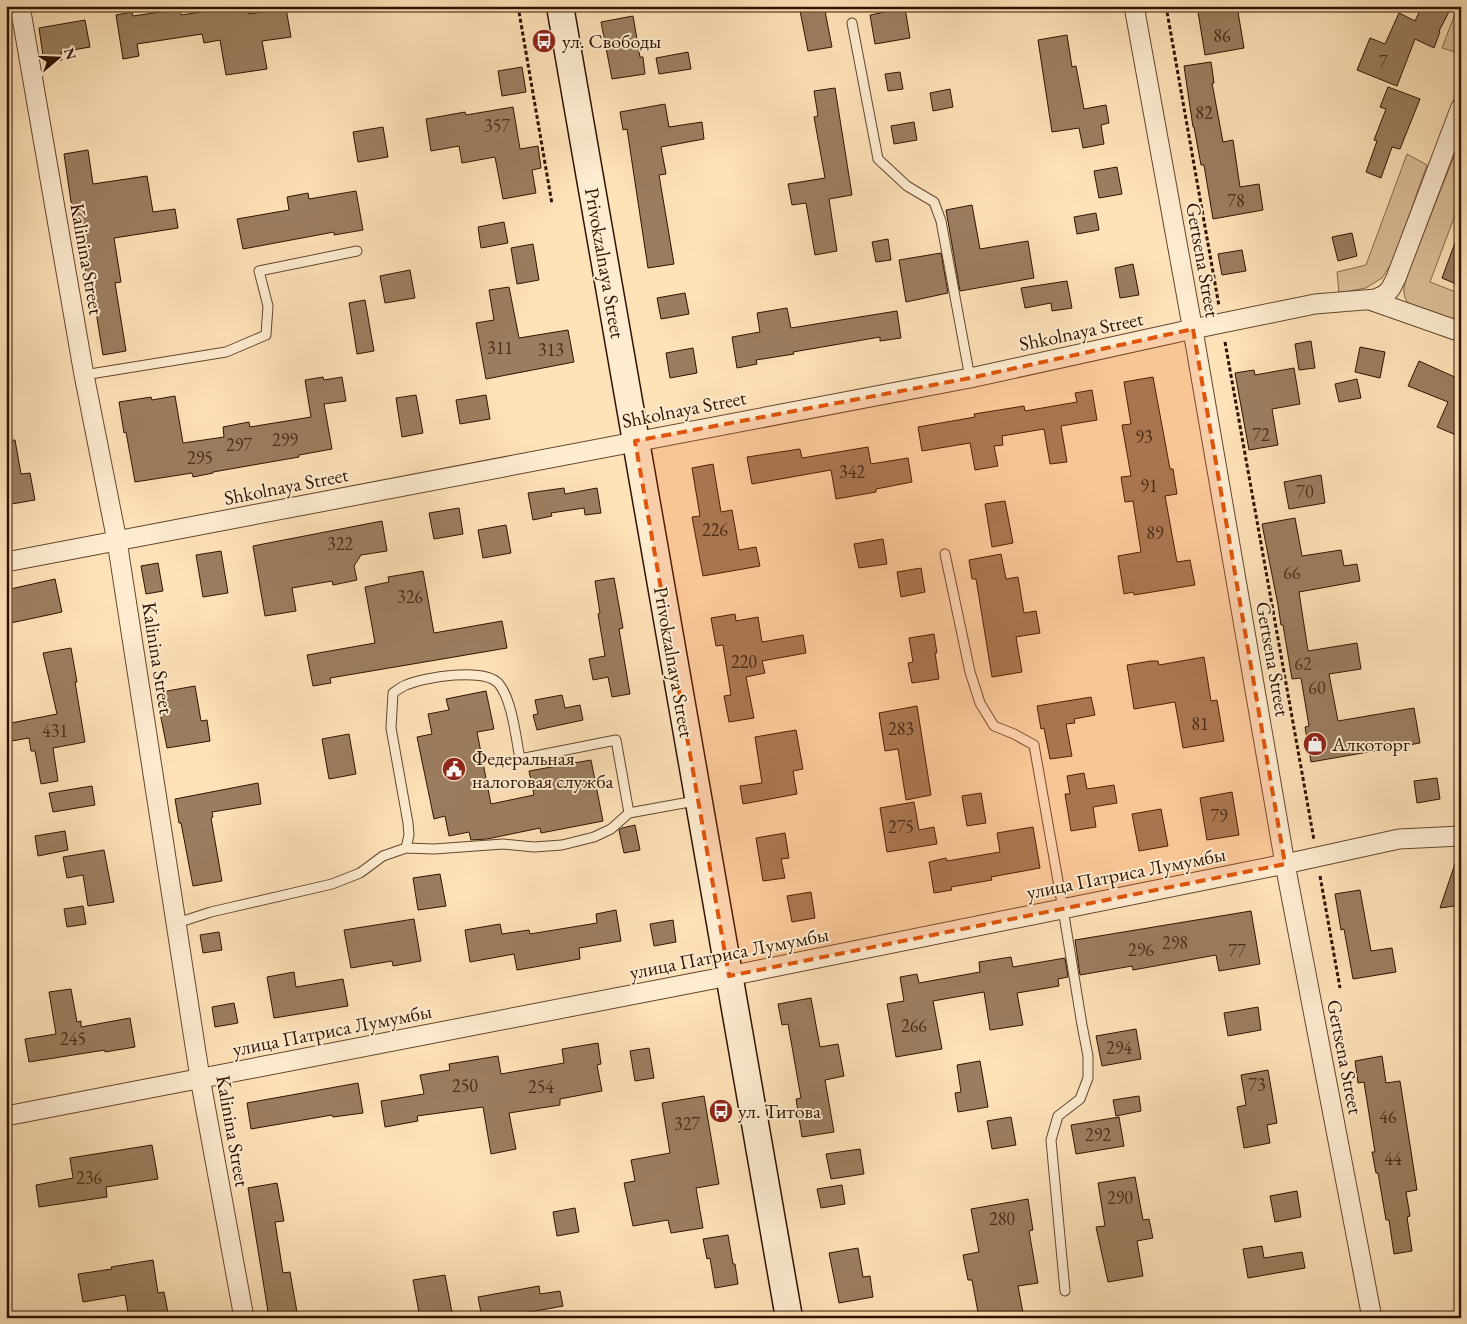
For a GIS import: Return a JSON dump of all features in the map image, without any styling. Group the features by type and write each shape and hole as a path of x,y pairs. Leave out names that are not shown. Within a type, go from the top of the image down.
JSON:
{"street":[{"name":"Kalinina Street","path":"20,6 84,375 117,541 200,1078 244,1318"},
{"name":"Privokzalnaya Street","path":"560,6 789,1318"},
{"name":"Gertsena Street","path":"1134,6 1193,329 1285,864 1372,1318"},
{"name":"Shkolnaya Street","path":"6,562 970,378 1316,304 1376,299 1386,294 1396,278 1461,107"},
{"name":"Shkolnaya Street","path":"1370,300 1461,332"},
{"name":"улица Патриса Лумумбы","path":"6,1116 729,976 1317,858 1399,839 1461,836"}],"lane":[{"path":"852,23 878,159 907,186 934,202 940,222 970,378"},
{"path":"84,375 226,352 266,335 268,306 259,271 356,251"},
{"path":"945,554 970,672 980,703 994,726 1034,745 1088,1056 1088,1078 1080,1099 1058,1116 1051,1140 1065,1291"},
{"path":"406,848 409,835 408,823 391,728 393,694 403,686 430,678 455,674 482,676 498,682 509,708 520,759 616,740 629,812"},
{"path":"177,923 211,912 332,884 360,873 384,856 406,848 434,850 503,844 534,847 562,845 594,837 612,829 629,812 699,800"}],"path":[{"path":"518,6 552,204"},
{"path":"1166,6 1340,988"}],"highlighted area":[{"path":"1193,329 1285,864 729,976 635,441 970,378"}],"shaded area":[{"path":"1458,6 1461,6 1461,54 1442,48"},
{"path":"1461,138 1461,199 1430,282 1461,294 1461,328 1418,311 1406,299 1404,290 1408,273"},
{"path":"1407,154 1427,165 1393,261 1382,278 1366,288 1339,293 1337,272 1366,265"}],"building":[{"path":"229,6 248,6 249,14 286,8 291,37 262,41 267,69 226,75 220,40 204,43 202,34 137,44 139,56 123,59 116,15 132,12 133,16 180,9 181,15 229,8"},
{"path":"799,6 824,6 832,47 808,51"},
{"path":"1197,6 1237,6 1244,48 1205,55"},
{"path":"1422,6 1452,6 1439,31 1434,48 1415,39 1397,86 1357,70 1370,38 1385,44 1399,13 1415,21"},
{"path":"905,8 910,38 875,44 870,15"},
{"path":"633,16 645,74 612,79 601,22"},
{"path":"85,20 90,47 61,52 62,60 44,63 39,28"},
{"path":"1067,35 1072,67 1076,66 1084,109 1106,105 1109,123 1101,125 1104,144 1083,148 1079,128 1052,132 1038,40"},
{"path":"688,52 691,69 659,74 656,58"},
{"path":"1211,62 1214,83 1212,83 1223,142 1233,140 1240,187 1259,184 1263,210 1213,219 1204,165 1201,165 1193,127 1184,66"},
{"path":"522,67 526,92 502,96 498,71"},
{"path":"900,72 903,89 888,91 885,74"},
{"path":"1388,87 1420,99 1400,149 1392,147 1381,178 1366,172 1377,141 1374,140 1386,109 1380,107"},
{"path":"835,88 852,195 829,199 837,251 815,255 806,203 792,205 788,184 825,178 814,117 818,116 814,91"},
{"path":"950,89 953,107 933,111 930,93"},
{"path":"665,104 669,127 702,122 704,139 661,147 666,174 659,175 674,264 648,268 627,129 623,130 620,112"},
{"path":"513,107 520,149 538,146 541,168 532,170 536,193 503,199 495,157 462,163 459,146 431,151 426,119 465,112 466,115"},
{"path":"914,122 917,140 894,144 891,126"},
{"path":"383,127 388,157 358,162 353,132"},
{"path":"88,150 93,184 147,176 153,212 175,209 178,228 114,238 121,282 115,283 126,351 103,355 96,312 92,313 80,236 76,236 64,154"},
{"path":"1117,167 1122,194 1099,198 1094,171"},
{"path":"356,191 363,230 334,235 334,232 243,249 237,219 289,210 287,197 308,193 309,199"},
{"path":"972,205 980,249 1028,241 1034,278 960,291 946,210"},
{"path":"1096,213 1099,230 1077,234 1074,217"},
{"path":"504,222 508,243 481,248 478,227"},
{"path":"1459,232 1461,232 1461,286 1442,278"},
{"path":"1352,233 1357,256 1338,261 1332,237"},
{"path":"888,239 891,260 876,262 872,242"},
{"path":"533,244 539,280 517,284 511,248"},
{"path":"1242,250 1246,271 1222,275 1218,254"},
{"path":"941,253 948,293 906,302 899,260"},
{"path":"1133,264 1139,295 1120,298 1115,268"},
{"path":"410,270 415,298 385,303 380,276"},
{"path":"1067,281 1072,308 1052,311 1051,303 1025,308 1021,288"},
{"path":"509,287 519,338 568,330 574,362 486,379 476,323 494,320 489,290"},
{"path":"685,293 689,314 661,319 657,298"},
{"path":"365,300 374,351 357,354 349,303"},
{"path":"787,308 791,328 897,311 901,338 880,341 880,337 793,352 794,354 756,360 757,364 737,368 732,337 760,332 757,313"},
{"path":"1311,341 1315,368 1299,370 1295,344"},
{"path":"1360,347 1385,352 1380,378 1355,372"},
{"path":"693,348 697,373 670,378 666,353"},
{"path":"1419,361 1457,378 1461,371 1461,437 1437,427 1448,402 1408,386"},
{"path":"1294,368 1300,404 1272,409 1278,445 1249,450 1235,373 1254,370 1255,375"},
{"path":"323,377 324,380 342,377 346,401 324,404 332,449 193,477 192,473 135,482 119,402 151,397 152,400 175,396 183,443 224,437 223,427 249,422 250,427 311,417 305,380"},
{"path":"1153,377 1170,469 1173,469 1177,494 1165,496 1177,562 1190,560 1195,585 1134,595 1133,592 1124,594 1118,556 1141,552 1133,501 1125,502 1121,477 1131,476 1122,425 1131,424 1124,382"},
{"path":"1357,379 1361,398 1339,402 1335,384"},
{"path":"1092,390 1097,420 1061,426 1067,462 1050,464 1044,429 1002,436 1003,445 994,446 998,466 975,470 970,443 922,451 918,427 975,417 974,414 1024,406 1025,411 1077,402 1075,393"},
{"path":"416,395 423,433 402,437 396,398"},
{"path":"486,395 490,419 460,424 456,400"},
{"path":"15,440 21,474 30,473 35,500 6,505 6,441"},
{"path":"868,447 871,464 908,458 912,482 876,489 876,492 836,499 831,470 752,484 747,457 800,449 802,458"},
{"path":"713,464 721,512 732,510 739,550 756,547 760,566 703,576 692,517 700,516 692,468"},
{"path":"1321,475 1325,503 1289,509 1284,482"},
{"path":"564,488 565,494 597,488 601,513 585,515 584,508 551,513 552,516 533,520 528,493"},
{"path":"1005,501 1013,543 992,547 985,504"},
{"path":"459,508 463,534 434,539 429,513"},
{"path":"1295,518 1302,556 1341,550 1344,566 1357,564 1360,581 1299,592 1308,651 1357,643 1361,669 1329,674 1338,721 1414,708 1420,743 1311,762 1305,727 1309,726 1301,678 1292,679 1262,524"},
{"path":"382,521 387,551 361,555 354,566 357,580 333,585 332,581 292,588 296,611 265,616 253,546"},
{"path":"506,525 511,553 483,558 478,530"},
{"path":"883,539 887,564 859,568 854,544"},
{"path":"221,551 228,593 203,597 196,555"},
{"path":"1001,554 1006,579 1018,577 1024,613 1036,611 1040,633 1016,637 1022,672 992,677 976,579 972,579 969,560"},
{"path":"158,563 163,591 146,594 141,566"},
{"path":"921,568 925,592 901,597 897,572"},
{"path":"423,571 434,633 502,621 507,648 330,678 331,683 313,686 307,655 375,643 365,587 389,582 388,577"},
{"path":"614,578 623,628 619,629 630,694 612,697 608,677 593,680 589,659 605,656 595,581"},
{"path":"55,579 62,612 6,624 6,590"},
{"path":"735,614 736,621 758,617 762,642 803,635 806,653 762,661 765,673 746,677 754,718 729,722 724,696 731,695 723,645 716,646 711,618"},
{"path":"934,634 939,679 912,683 908,663 913,662 909,638"},
{"path":"71,648 85,742 53,748 58,781 41,784 35,751 31,751 29,738 6,742 6,724 57,714 43,653"},
{"path":"1204,657 1211,701 1217,700 1224,741 1183,748 1175,702 1134,709 1127,665 1158,661 1159,665"},
{"path":"195,686 201,721 207,720 210,741 167,748 156,693"},
{"name":"Федеральная налоговая служба","path":"486,691 494,729 477,732 491,804 534,795 529,771 591,760 603,821 541,833 540,828 487,839 471,840 469,832 449,836 445,816 434,819 417,737 432,734 428,714 449,710 446,699"},
{"path":"562,695 565,708 580,705 583,720 537,730 533,715 538,714 535,700"},
{"path":"1091,697 1095,715 1074,719 1075,723 1066,724 1072,756 1050,759 1044,728 1041,729 1037,706"},
{"path":"917,706 931,795 906,800 898,749 885,751 879,713"},
{"path":"796,730 803,769 793,771 797,794 743,804 740,786 762,783 755,737"},
{"path":"349,734 356,774 329,779 322,739"},
{"path":"1084,773 1087,789 1114,785 1117,803 1093,807 1096,827 1071,831 1065,794 1070,794 1067,776"},
{"path":"1437,778 1440,799 1417,803 1414,781"},
{"path":"258,783 261,804 212,812 213,817 211,818 222,881 193,886 175,799"},
{"path":"92,786 95,805 53,812 49,793"},
{"path":"1232,792 1239,835 1207,840 1200,798"},
{"path":"981,793 986,823 967,826 962,796"},
{"path":"914,802 919,830 934,827 937,844 887,852 880,808"},
{"path":"1161,809 1168,846 1139,851 1132,814"},
{"path":"635,825 640,850 624,853 619,830"},
{"path":"1033,827 1040,868 991,877 992,880 951,887 952,890 934,893 929,862 946,858 947,861 1000,852 997,833"},
{"path":"65,831 68,850 38,856 35,836"},
{"path":"785,833 789,858 781,859 785,878 763,881 756,838"},
{"path":"104,850 114,902 88,906 83,875 67,878 63,857"},
{"path":"1458,855 1461,856 1461,905 1440,908"},
{"path":"440,874 446,906 418,910 413,878"},
{"path":"1360,890 1371,951 1392,948 1396,972 1353,979 1344,929 1341,930 1335,894"},
{"path":"811,892 815,918 792,922 787,896"},
{"path":"83,906 86,924 67,927 64,909"},
{"path":"616,910 621,941 579,948 580,959 517,970 514,954 470,962 465,930 500,924 502,934 529,930 530,934 597,923 596,914"},
{"path":"1251,911 1260,964 1219,971 1216,955 1133,970 1132,966 1080,975 1075,940"},
{"path":"414,919 421,961 393,966 392,961 351,968 344,930"},
{"path":"673,920 676,942 654,946 650,924"},
{"path":"219,932 222,950 203,953 200,935"},
{"path":"1011,957 1013,967 1065,958 1068,977 1058,979 1059,986 1017,993 1023,1025 990,1030 984,992 933,1001 942,1049 896,1057 887,1004 904,1001 900,977 917,974 919,983 980,972 979,962"},
{"path":"294,972 296,987 343,979 348,1006 274,1018 267,977"},
{"path":"71,989 77,1022 81,1021 81,1027 130,1018 135,1047 29,1062 25,1039 56,1034 49,992"},
{"path":"811,998 820,1047 838,1044 844,1076 825,1080 834,1132 802,1137 796,1099 801,1098 788,1024 782,1025 778,1004"},
{"path":"234,1003 238,1023 215,1027 212,1007"},
{"path":"1258,1007 1261,1030 1228,1036 1224,1013"},
{"path":"1136,1029 1141,1059 1102,1066 1096,1036"},
{"path":"598,1043 601,1064 597,1065 602,1091 560,1099 560,1105 509,1113 516,1149 491,1154 483,1107 417,1116 418,1121 385,1127 381,1101 424,1094 420,1075 450,1070 449,1064 498,1056 501,1074 564,1063 562,1049"},
{"path":"649,1048 654,1078 635,1081 630,1051"},
{"path":"1382,1056 1386,1083 1400,1081 1417,1190 1406,1192 1410,1216 1407,1217 1412,1251 1394,1254 1389,1220 1386,1220 1378,1173 1376,1173 1372,1152 1375,1152 1364,1082 1358,1083 1355,1061"},
{"path":"980,1061 988,1107 958,1112 955,1093 961,1092 957,1065"},
{"path":"1268,1070 1277,1123 1267,1125 1270,1143 1244,1148 1237,1107 1246,1105 1241,1075"},
{"path":"358,1083 363,1113 333,1117 332,1115 251,1129 247,1103"},
{"path":"704,1096 719,1184 696,1188 703,1228 671,1233 668,1220 633,1226 624,1183 635,1181 631,1160 670,1153 662,1103"},
{"path":"1139,1096 1141,1111 1116,1116 1113,1100"},
{"path":"1011,1117 1016,1145 992,1149 987,1121"},
{"path":"1119,1117 1124,1146 1076,1154 1071,1125"},
{"path":"152,1145 158,1179 106,1187 107,1197 39,1207 36,1185 73,1178 70,1158"},
{"path":"860,1149 864,1174 831,1179 826,1154"},
{"path":"1135,1177 1143,1220 1149,1219 1153,1238 1137,1241 1143,1276 1108,1282 1096,1227 1105,1226 1098,1183"},
{"path":"277,1183 284,1221 275,1222 283,1273 290,1272 298,1318 269,1318 248,1188"},
{"path":"842,1185 845,1204 821,1208 817,1189"},
{"path":"1297,1191 1301,1217 1275,1222 1270,1196"},
{"path":"1028,1199 1033,1230 1029,1231 1038,1283 1018,1286 1024,1318 979,1318 972,1280 968,1280 963,1255 979,1252 971,1209"},
{"path":"575,1208 579,1232 557,1236 553,1212"},
{"path":"728,1235 738,1284 715,1288 710,1258 707,1259 703,1239"},
{"path":"1262,1246 1264,1258 1302,1252 1305,1268 1248,1278 1243,1249"},
{"path":"858,1248 863,1277 870,1276 873,1297 839,1303 829,1253"},
{"path":"153,1260 158,1293 164,1292 169,1318 129,1318 125,1295 83,1302 78,1274"},
{"path":"445,1275 453,1318 420,1318 413,1280"},
{"path":"539,1286 540,1294 560,1291 563,1306 498,1318 482,1318 478,1297"}],"place":[{"name":"ул. Свободы","path":"544,41"},
{"name":"Алкоторг","path":"1315,744"},
{"name":"Федеральная налоговая служба","path":"454,769"},
{"name":"ул. Титова","path":"721,1111"}]}
